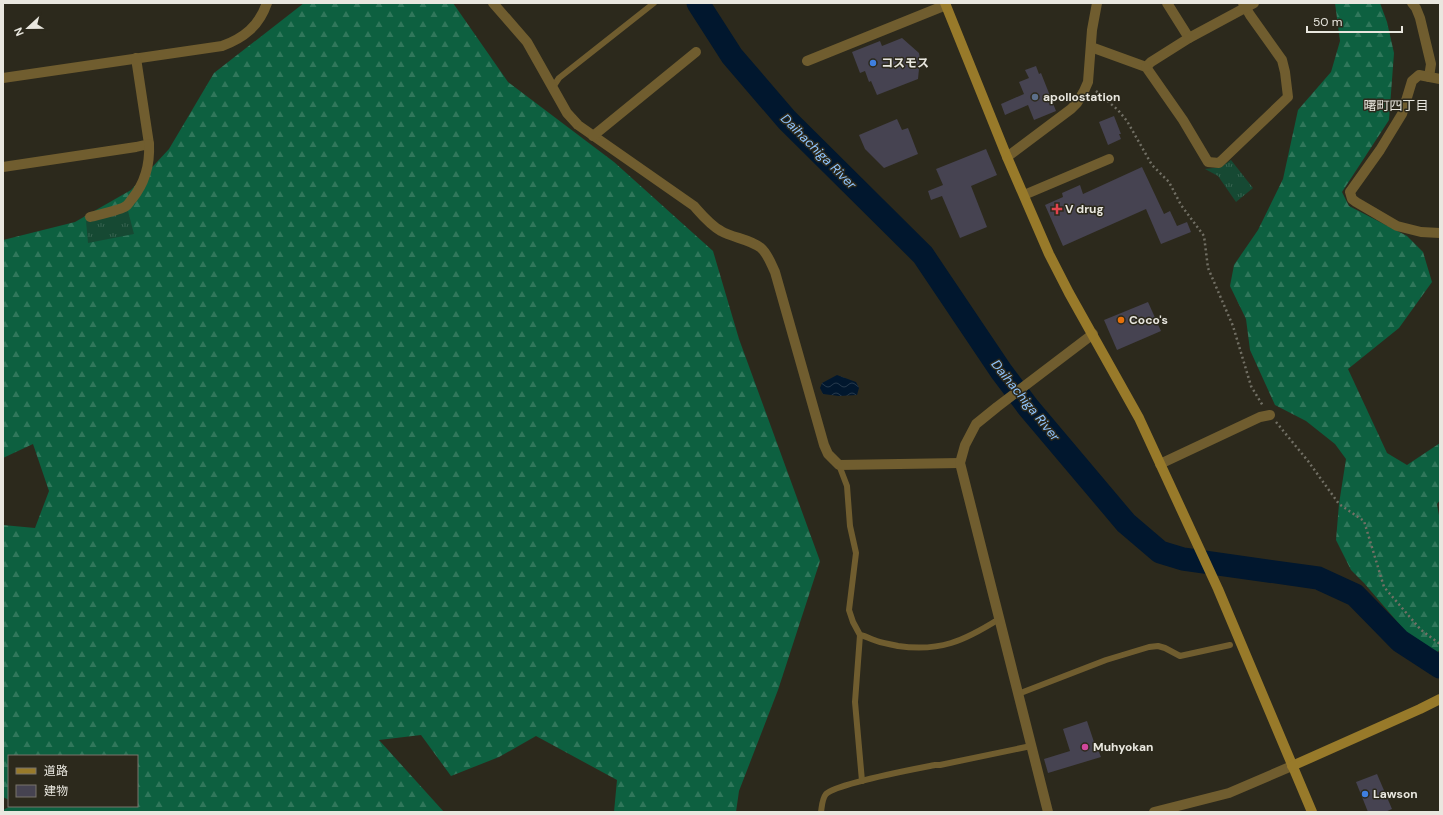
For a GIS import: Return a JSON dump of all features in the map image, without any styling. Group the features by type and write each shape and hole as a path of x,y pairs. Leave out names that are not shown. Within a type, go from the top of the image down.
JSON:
{"street":[{"path":"3,78 222,46 233,42 251,30 259,21 267,3"},
{"path":"493,3 527,42 567,113 578,125 694,206 708,222 721,231 762,248 775,272 824,445 828,454 839,465 960,463"},
{"path":"1007,157 1077,103 1087,85 1097,3"},
{"path":"1167,3 1189,38"},
{"path":"1412,3 1420,18 1431,64 1429,77"},
{"path":"807,61 946,4 1007,157 1048,254 1139,418 1218,590 1312,812"},
{"path":"1091,47 1146,67 1183,120 1208,162 1219,163 1288,97 1282,60 1247,5 1189,38 1151,62 1146,67"},
{"path":"593,136 696,52"},
{"path":"90,217 126,206 139,190 145,178 150,152 136,58"},
{"path":"1440,79 1419,76 1412,81 1402,114 1380,150 1350,192 1352,199 1356,202 1397,226 1421,232 1440,233"},
{"path":"3,167 149,144"},
{"path":"1024,196 1109,159"},
{"path":"1048,812 960,463 965,445 976,424 1093,334"},
{"path":"1160,464 1260,417 1270,415"},
{"path":"1154,812 1229,793 1440,699"}],"lane":[{"path":"552,88 560,78 654,3"},
{"path":"839,465 847,486 850,526 856,553 849,610 860,635 855,702 862,781"},
{"path":"860,635 898,646 943,646 966,637 999,619"},
{"path":"1018,694 1106,660 1149,647 1158,646 1180,656 1230,646"},
{"path":"821,812 823,799 826,794 832,790 862,781 1031,746"}],"path":[{"path":"1087,85 1099,93 1118,110 1127,121 1152,165 1169,182 1181,205 1202,231 1205,242 1208,268 1233,326 1247,375 1258,400 1308,461 1339,504 1364,522 1384,586 1421,630 1440,644"}],"green space":[{"path":"304,3 453,3 508,82 614,162 713,251 739,339 820,561 778,690 739,791 736,812 614,812 617,780 536,736 499,757 451,776 421,735 379,740 444,812 3,812 3,810 9,807 138,807 138,755 8,755 8,800 3,797 3,525 35,528 49,491 33,444 3,458 3,240 75,222 131,190 169,149 214,73"},
{"path":"1335,3 1380,3 1387,22 1394,53 1389,120 1342,192 1349,206 1407,236 1423,252 1432,282 1399,328 1348,369 1387,453 1407,465 1440,443 1440,500 1437,504 1440,521 1440,650 1436,653 1406,632 1351,570 1336,540 1339,504 1346,459 1335,444 1306,421 1275,405 1250,350 1246,319 1230,286 1234,265 1258,230 1283,179 1298,110 1331,72 1340,41"},
{"path":"1231,160 1253,188 1236,202 1218,176 1205,169 1221,167"},
{"path":"128,211 134,234 88,243 86,221"}],"water":[{"path":"837,375 856,382 859,388 857,395 839,396 823,394 820,388 822,383"}],"building":[{"path":"902,38 919,53 920,59 918,79 877,95 871,81 869,82 865,71 860,73 852,52 880,41 882,46"},
{"path":"1036,66 1039,74 1041,73 1056,111 1034,120 1028,105 1005,115 1001,104 1024,94 1019,82 1029,78 1025,70"},
{"path":"1114,116 1121,134 1119,134 1121,139 1108,145 1099,122"},
{"path":"897,119 902,130 908,128 918,154 884,168 865,149 859,135"},
{"path":"986,149 997,175 971,186 987,227 960,238 942,196 931,200 928,191 943,185 936,169"},
{"path":"1142,167 1164,214 1170,211 1177,226 1187,222 1191,232 1161,244 1146,209 1063,246 1045,205 1063,197 1062,193 1080,185 1083,194"},
{"path":"1148,302 1161,331 1117,350 1104,320"},
{"name":"Muhyokan","path":"1087,721 1096,748 1097,747 1101,757 1048,773 1044,759 1070,751 1063,729"},
{"path":"1377,774 1392,809 1385,812 1368,812 1356,782"}],"waterway":[{"name":"Daihachiga River","path":"698,3 732,56 787,120 923,255 1001,371 1028,407 1126,523 1160,552 1183,559 1318,578 1355,595 1400,641 1440,667"}],"place":[{"name":"コスモス","path":"873,63"},
{"name":"apollostation","path":"1035,97"},
{"name":"V drug","path":"1057,209"},
{"name":"Coco's","path":"1121,320"},
{"name":"Muhyokan","path":"1085,747"},
{"name":"Lawson","path":"1365,794"}],"district":[{"name":"曙町四丁目","path":"1396,105"}]}
